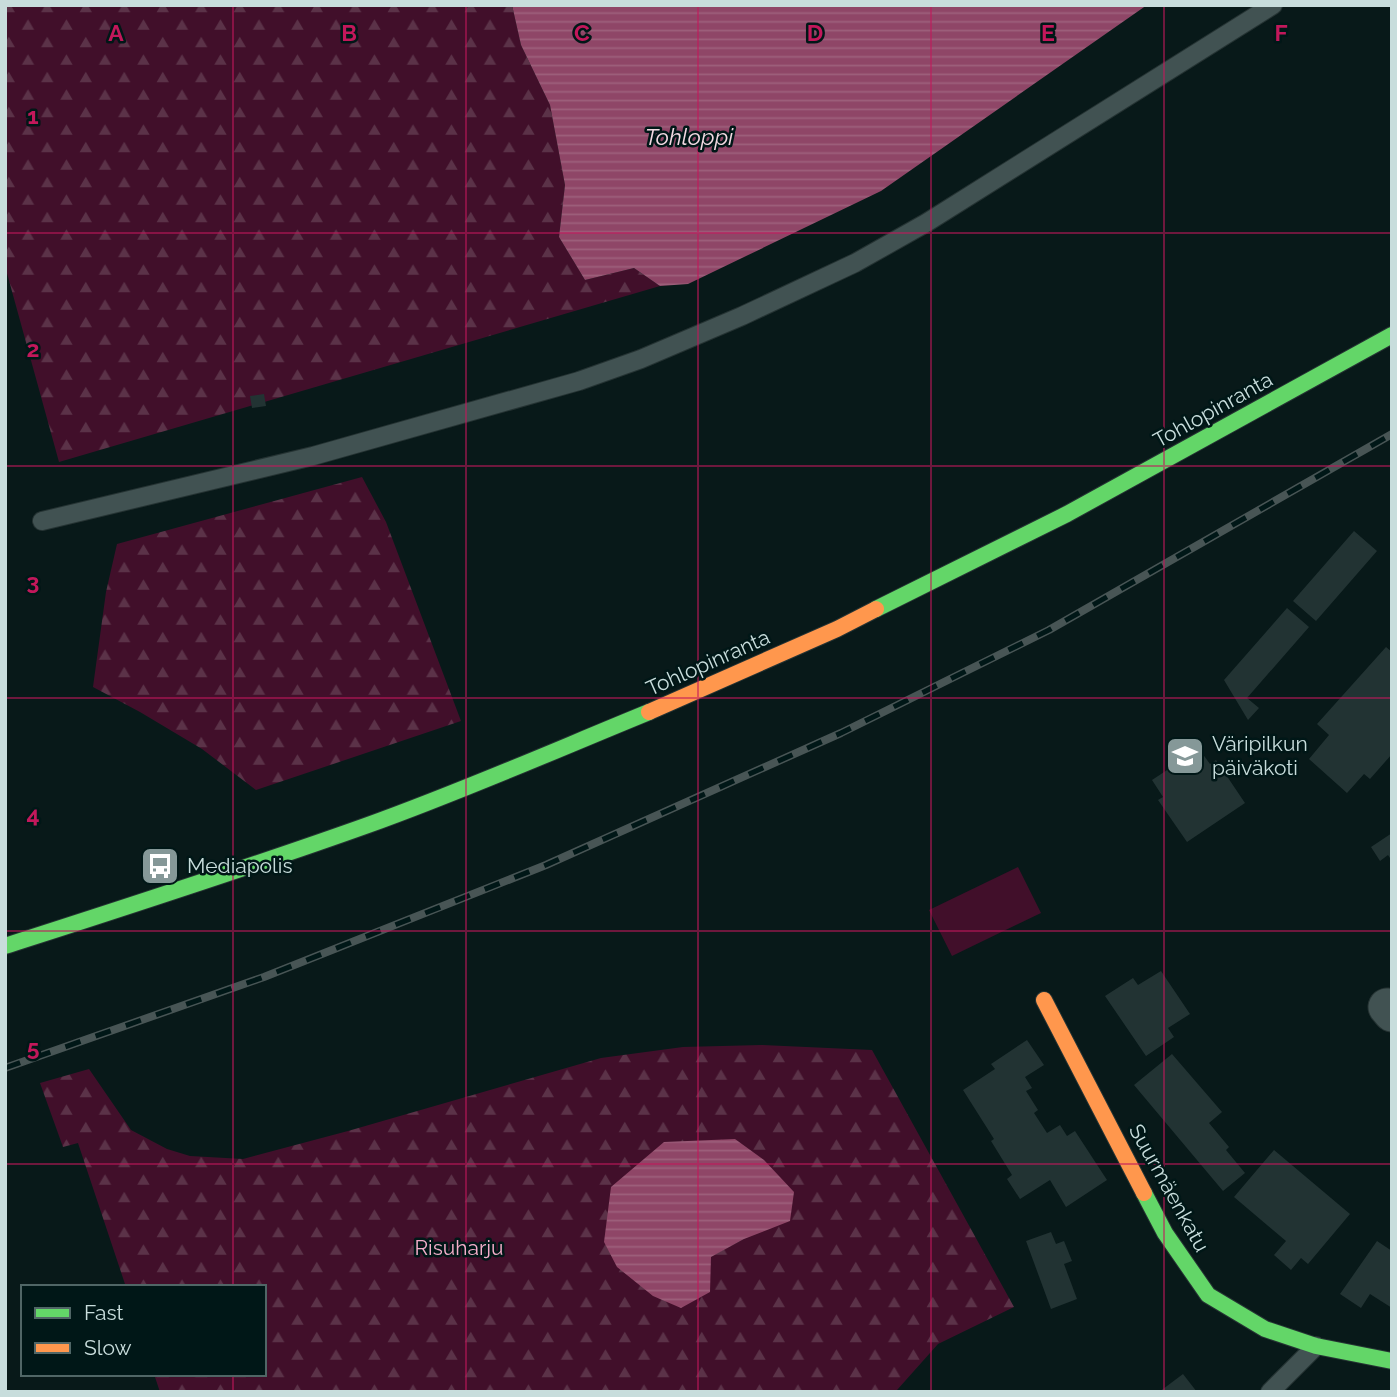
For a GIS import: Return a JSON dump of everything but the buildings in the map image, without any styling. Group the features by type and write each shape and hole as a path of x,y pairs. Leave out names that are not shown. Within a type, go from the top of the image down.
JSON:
{"street":[{"name":"Tohlopinranta","path":"5,946 368,825 670,703 837,629 1067,514 1392,335"},
{"name":"Suurmäenkatu","path":"1044,1000 1165,1233 1208,1295 1265,1329 1316,1346 1392,1361"}],"lane":[{"path":"42,521 313,456 579,381 640,359 855,263 926,223 1273,5"},
{"path":"1270,1392 1316,1346"}],"green space":[{"path":"5,5 512,5 521,45 550,105 565,185 559,237 585,280 634,268 660,286 59,462 5,266"},
{"path":"362,477 386,522 461,721 256,790 202,749 93,687 106,592 117,544"},
{"path":"1018,867 1041,913 952,956 929,910"},
{"name":"Risuharju","path":"762,1045 872,1050 1014,1307 938,1344 898,1392 160,1392 155,1376 266,1376 266,1285 125,1285 78,1143 63,1147 40,1083 89,1069 131,1130 167,1149 190,1156 243,1159 601,1058 683,1047","holes":["744,1239 710,1257 710,1292 604,1242"]}],"water":[{"name":"Tohloppi","path":"512,5 1147,5 881,191 688,284 660,286 634,268 585,280 559,237 565,185 550,105 521,45"},
{"path":"735,1139 764,1160 794,1192 790,1221 744,1239 711,1257 710,1292 681,1308 653,1296 617,1267 604,1242 611,1187 664,1142"}],"railway":[{"path":"5,1068 264,977 546,865 841,733 1049,630 1392,434"}],"traffic: fast":[{"path":"876,609 1067,514 1392,335"},
{"path":"5,946 368,825 649,712"},
{"path":"1144,1193 1165,1233 1208,1295 1265,1329 1316,1346 1392,1361"}],"traffic: slow":[{"path":"649,712 876,609"},
{"path":"1044,1000 1144,1193"}],"place":[{"name":"Väripilkun päiväkoti","path":"1185,756"},
{"name":"Mediapolis","path":"160,866"}]}
